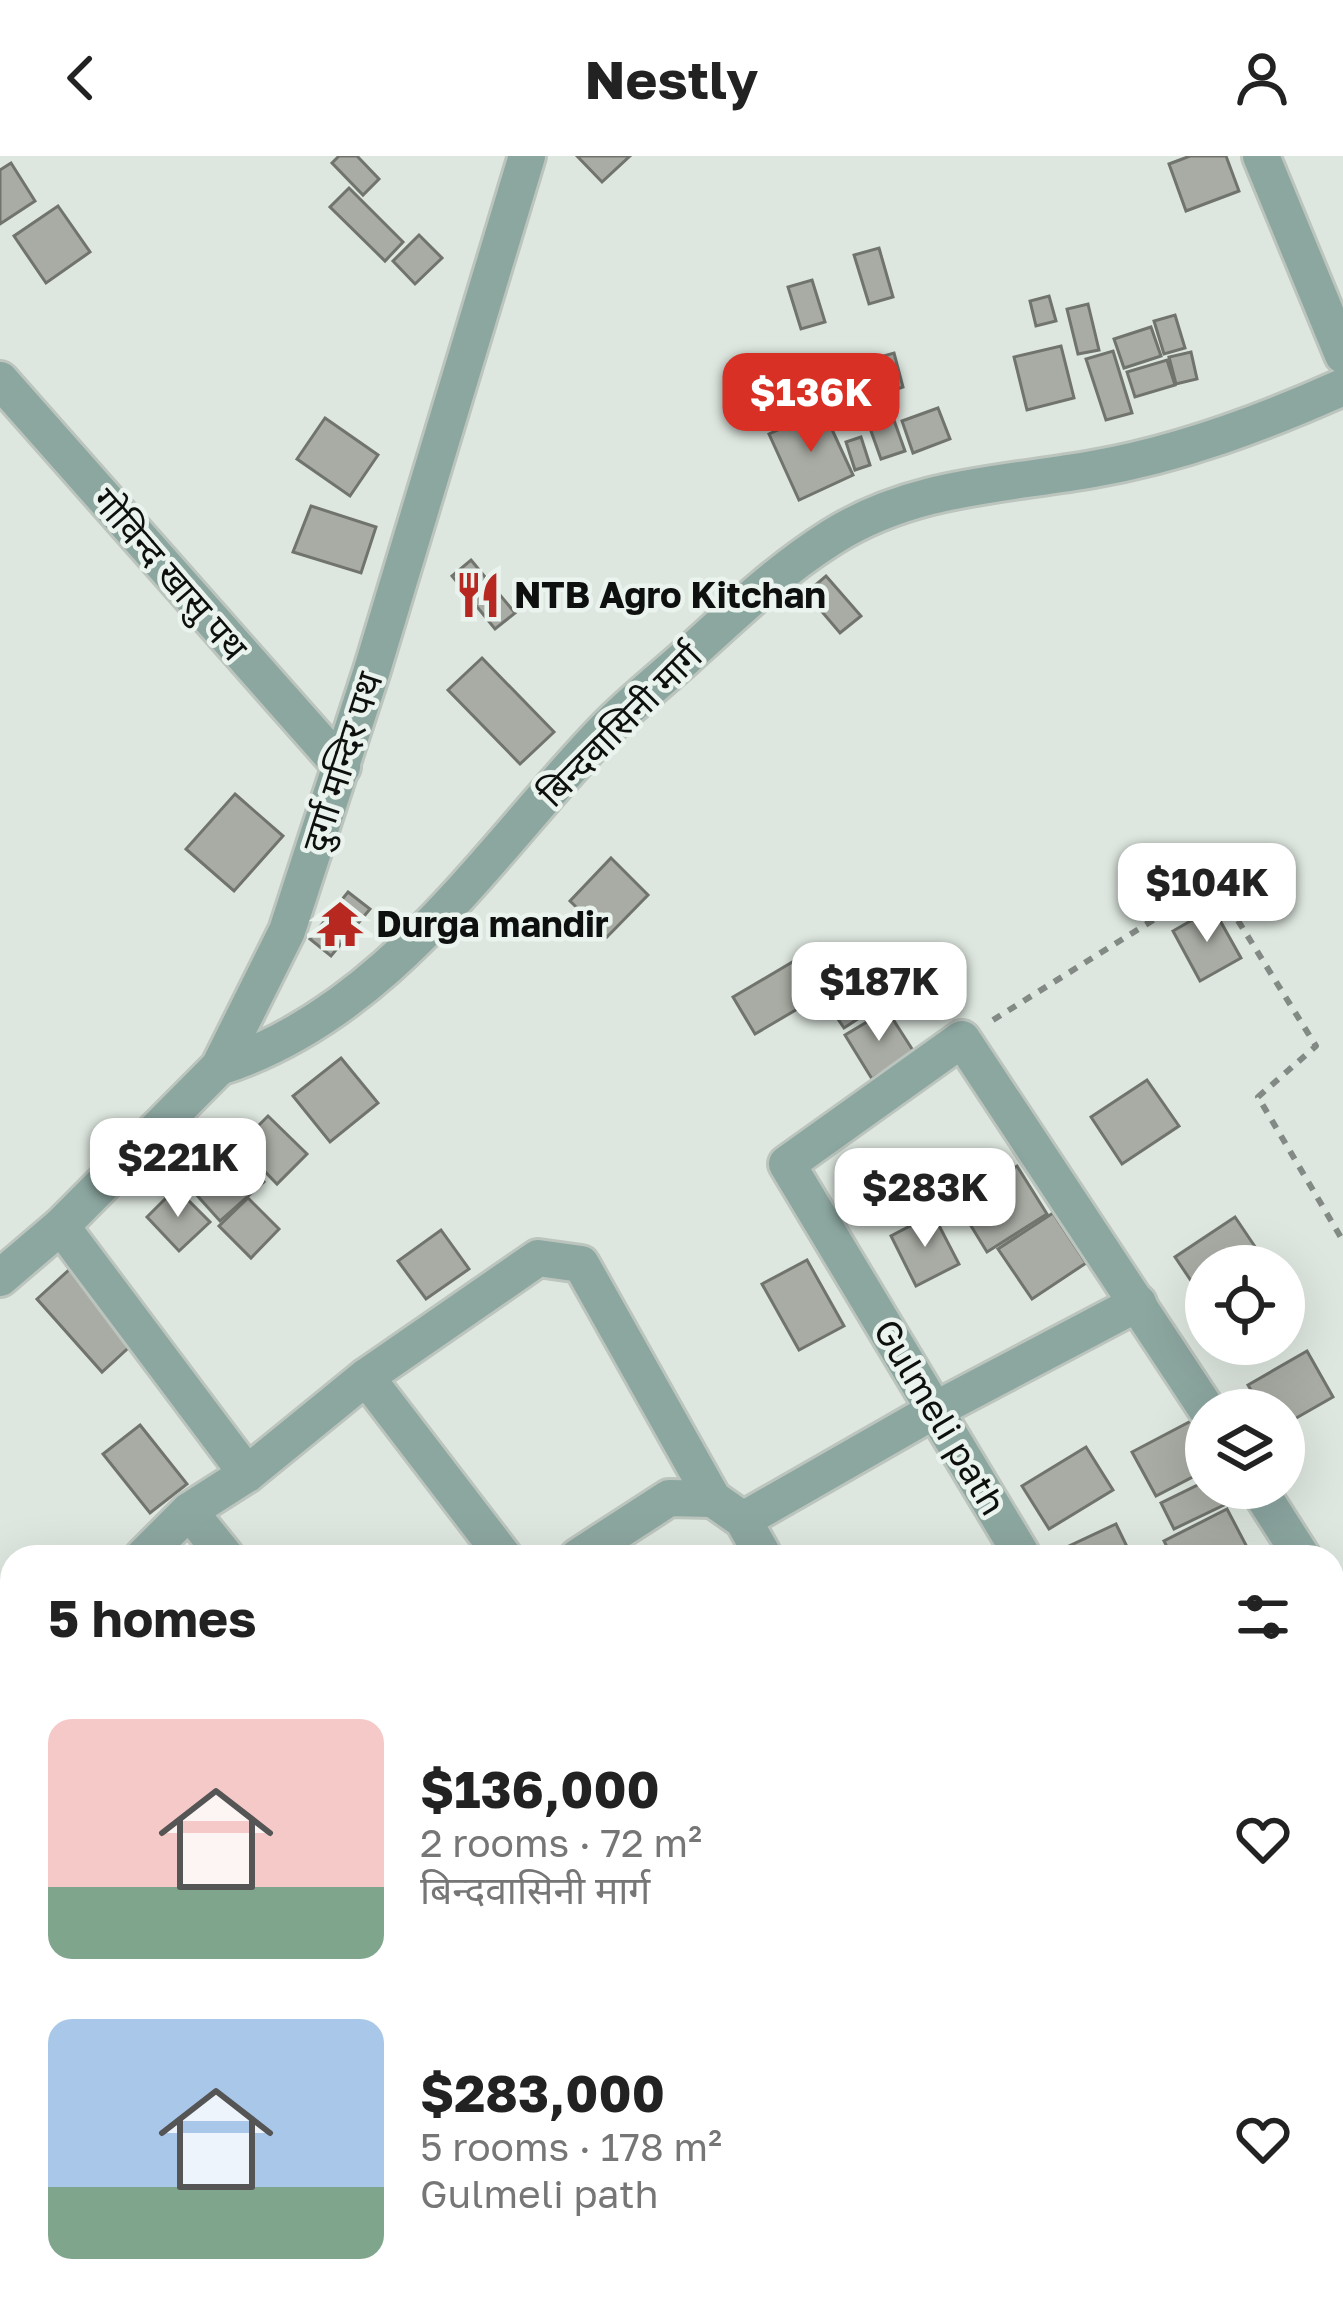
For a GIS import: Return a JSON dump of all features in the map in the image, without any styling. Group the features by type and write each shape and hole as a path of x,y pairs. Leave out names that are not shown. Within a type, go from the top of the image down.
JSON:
{"street":[{"name":"दुर्गा मन्दिर पथ","path":"0,1278 61,1226 219,1067 287,931 342,767 527,156"},
{"path":"1261,156 1343,356"},
{"name":"गोविन्द खासु पथ","path":"0,380 342,767"},
{"name":"बिन्दवासिनी मार्ग","path":"219,1067 288,1040 378,972 448,908 605,729 777,574 835,535 892,506 952,489 1093,469 1251,428 1343,387"},
{"path":"962,1040 1193,1389"},
{"name":"Gulmeli path","path":"962,1040 787,1164 1016,1545"},
{"path":"61,1226 247,1474"},
{"path":"155,1545 189,1511 247,1474 366,1377 538,1258 581,1264 712,1499 743,1520 757,1545"},
{"path":"743,1520 937,1409 1138,1303"},
{"path":"366,1377 495,1545"},
{"path":"597,1545 669,1498 712,1499"},
{"path":"1271,1509 1294,1545"},
{"path":"189,1511 216,1545"}],"path":[{"path":"962,1040 1214,883 1316,1046 1258,1097 1343,1241"}],"building":[{"path":"339,156 357,156 379,179 363,195 332,163"},
{"path":"577,156 630,156 602,182"},
{"path":"1190,156 1226,156 1239,191 1186,211 1169,164"},
{"path":"11,163 35,201 0,224 0,170"},
{"path":"349,188 403,242 385,261 330,207"},
{"path":"58,206 90,252 46,283 14,236"},
{"path":"419,235 442,258 415,284 393,261"},
{"path":"879,248 893,297 869,304 854,255"},
{"path":"812,280 825,322 801,329 788,287"},
{"path":"1049,296 1056,321 1036,326 1030,301"},
{"path":"1088,304 1099,350 1078,354 1067,309"},
{"path":"1175,315 1185,348 1164,354 1154,321"},
{"path":"1151,327 1161,356 1124,368 1114,339"},
{"path":"1061,346 1074,398 1027,410 1014,357"},
{"path":"1113,351 1132,413 1106,420 1086,359"},
{"path":"1191,352 1197,379 1176,384 1169,357"},
{"path":"894,353 903,387 879,395 869,360"},
{"path":"1167,360 1175,385 1135,397 1127,372"},
{"path":"885,395 905,451 881,459 861,403"},
{"path":"938,408 950,439 913,453 902,421"},
{"path":"823,410 853,475 799,500 769,434"},
{"path":"325,418 378,455 350,496 297,459"},
{"path":"861,437 870,465 855,470 846,442"},
{"path":"311,506 376,527 361,573 293,552"},
{"path":"471,560 515,613 495,629 452,576"},
{"path":"826,576 861,616 840,633 806,593"},
{"path":"482,658 554,732 520,764 448,690"},
{"path":"235,794 283,836 234,891 186,849"},
{"path":"611,858 648,895 607,937 570,901"},
{"name":"Durga mandir","path":"348,892 370,909 331,956 310,939"},
{"path":"1213,908 1241,958 1200,981 1173,931"},
{"path":"888,950 911,984 844,1028 821,994"},
{"path":"794,961 816,998 755,1034 733,997"},
{"path":"887,1010 914,1052 872,1079 845,1035"},
{"path":"341,1058 378,1103 330,1142 293,1096"},
{"path":"1147,1080 1179,1126 1122,1164 1091,1117"},
{"path":"268,1116 307,1154 277,1184 239,1145"},
{"path":"229,1143 264,1182 220,1221 185,1182"},
{"path":"1017,1166 1047,1214 987,1252 957,1203"},
{"path":"176,1188 210,1222 179,1251 147,1217"},
{"path":"248,1198 279,1229 251,1258 219,1226"},
{"path":"1053,1213 1086,1263 1032,1299 998,1249"},
{"path":"933,1214 959,1264 916,1286 891,1236"},
{"path":"1235,1217 1254,1245 1193,1245"},
{"path":"441,1230 469,1269 426,1299 398,1261"},
{"path":"1185,1250 1185,1272 1175,1257"},
{"path":"807,1260 844,1326 799,1350 762,1284"},
{"path":"71,1268 137,1340 102,1372 37,1299"},
{"path":"1305,1352 1333,1397 1305,1413 1305,1389 1250,1389 1248,1385 1283,1365 1305,1365"},
{"path":"1185,1424 1185,1481 1156,1496 1132,1452"},
{"path":"140,1425 187,1484 150,1513 103,1454"},
{"path":"1086,1447 1113,1490 1049,1529 1022,1486"},
{"path":"1185,1491 1185,1509 1216,1509 1174,1529 1161,1503"},
{"path":"1227,1509 1246,1545 1166,1545 1164,1541"},
{"path":"1116,1524 1126,1545 1071,1545"}],"place":[{"name":"NTB Agro Kitchan","path":"478,595"},
{"name":"Durga mandir","path":"340,924"}]}
